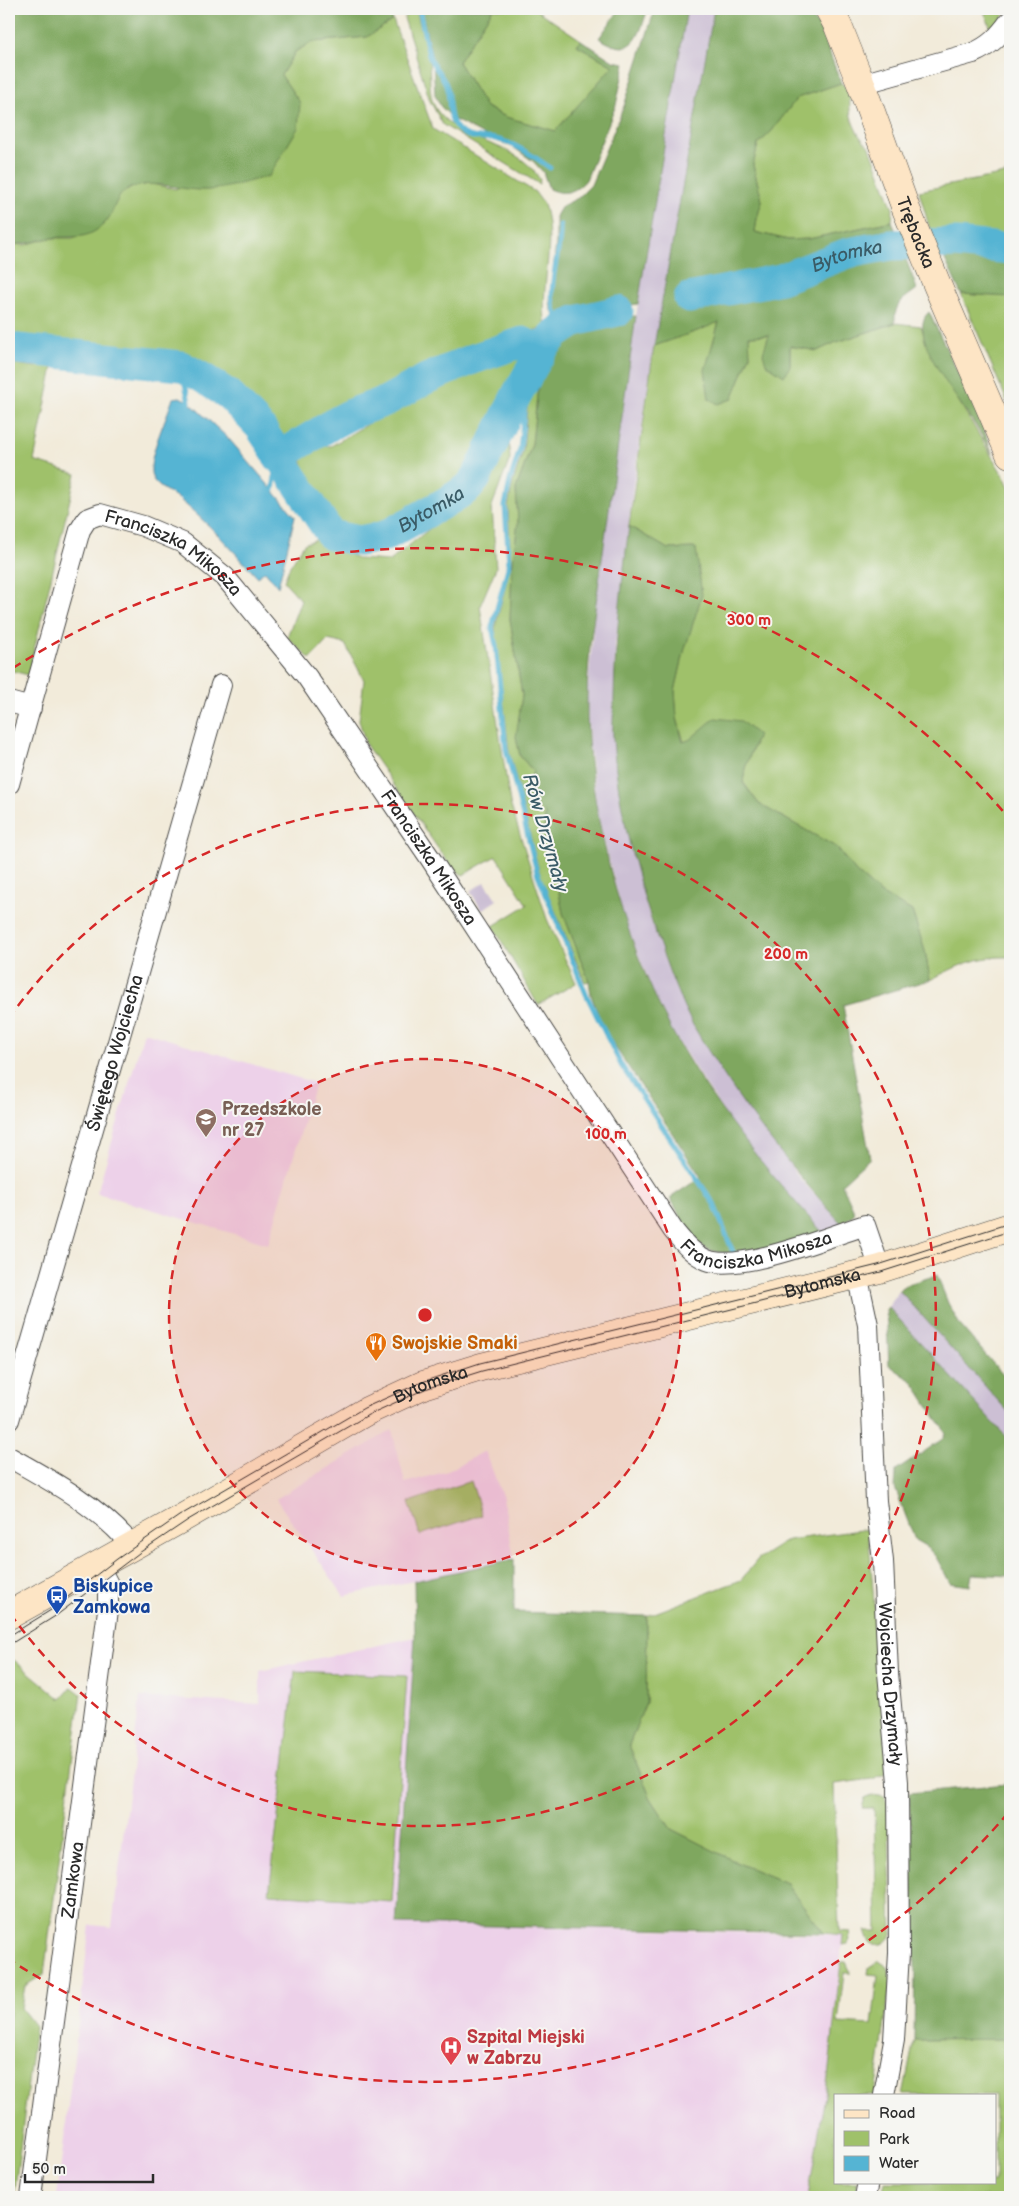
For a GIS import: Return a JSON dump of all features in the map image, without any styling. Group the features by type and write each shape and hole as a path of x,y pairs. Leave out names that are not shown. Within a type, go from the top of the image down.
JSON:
{"street":[{"name":"Trębacka","path":"829,9 838,26 861,84 906,208 938,287 1010,454"},
{"path":"861,84 986,48 1010,22"},
{"name":"Franciszka Mikosza","path":"31,708 80,530 87,519 100,514 143,526 182,543 225,577 307,678 435,867 673,1230 691,1251 710,1261 728,1263 755,1259 865,1225 869,1271"},
{"name":"Świętego Wojciecha","path":"9,1420 221,685"},
{"path":"9,702 31,708 9,784"},
{"name":"Bytomska","path":"9,1615 366,1411 423,1385 481,1367 869,1271 1010,1227"},
{"name":"Wojciecha Drzymały","path":"869,1271 868,1325 876,1501 898,1782 899,1953 894,2040 884,2094"},
{"path":"9,1457 111,1524 132,1546"},
{"name":"Zamkowa","path":"31,2197 108,1610 108,1584 98,1565"},
{"path":"865,2197 868,2184"}],"shaded area":[{"path":"687,9 714,9 654,346 633,486 615,646 613,739 621,800 632,854 648,912 670,975 692,1023 719,1068 800,1179 842,1224 824,1234 782,1188 735,1129 671,1029 652,989 625,920 597,809 589,741 587,699 596,596 636,316"},
{"path":"485,882 497,900 482,910 470,891"},
{"name":"Przedszkole nr 27","path":"144,1032 315,1083 268,1244 97,1193"},
{"path":"899,1290 1010,1414 1010,1441 888,1307"},
{"path":"392,1430 405,1483 448,1471 485,1451 503,1498 514,1559 344,1596 276,1499"},
{"name":"Szpital Miejski w Zabrzu","path":"415,1637 396,1924 843,1935 828,2077 808,2197 57,2197 90,1925 112,1927 140,1697 260,1704 260,1671"}],"green space":[{"path":"9,9 389,9 393,20 367,37 313,42 296,51 281,75 300,103 298,128 269,176 209,190 155,184 137,186 123,192 108,219 90,234 9,244"},
{"path":"411,9 416,9 429,61 431,95 439,113 450,124 463,132 506,150 519,158 531,167 540,180 539,184 443,125 430,101 404,18"},
{"path":"421,9 493,9 458,62 486,107 506,117 555,131 613,66 577,45 581,40 613,61 625,63 616,105 586,180 582,184 569,192 549,189 543,172 533,161 513,147 489,138 455,120 441,107 435,95 433,63"},
{"path":"493,9 535,9 581,40 577,45 613,66 556,131 508,118 486,107 458,62"},
{"path":"620,9 648,9 641,29 633,43 620,47 599,38"},
{"path":"655,9 687,9 638,304 588,314 560,327 550,302 556,243 556,216 562,206 578,198 591,185 624,106"},
{"path":"714,9 802,9 819,25 841,83 797,98 771,132 758,144 753,165 762,201 755,232 788,240 809,239 892,221 917,289 898,306 895,323 834,343 817,351 790,346 790,366 784,376 766,364 763,353 769,335 749,336 750,355 732,399 718,404 709,399 705,370 719,322 654,346"},
{"path":"983,9 1009,9 992,31"},
{"path":"393,20 433,129 535,192 545,208 549,238 544,297 546,327 447,361 327,413 307,430 308,435 298,441 293,434 287,439 276,431 243,396 226,382 209,370 189,360 179,357 9,338 9,244 25,245 48,238 73,238 105,223 119,195 135,186 151,184 176,189 300,103 281,75 296,51 313,42 367,37"},
{"path":"841,83 850,95 850,110 854,126 870,147 893,209 892,221 809,239 788,240 755,232 762,201 753,165 758,144 771,132 797,98"},
{"path":"1010,173 1010,242 932,237 919,191"},
{"path":"942,253 1010,260 1010,297 961,294"},
{"path":"961,294 1010,297 1010,408"},
{"path":"929,312 982,423 992,454 945,381 928,349 923,334 923,321"},
{"path":"636,316 590,645 587,698 592,781 610,868 622,911 653,992 671,1029 704,1084 741,1136 824,1234 760,1251 724,1253 710,1250 698,1243 686,1228 670,1198 701,1177 604,1030 591,995 589,981 563,913 554,867 544,832 545,814 526,795 533,771 520,756 516,737 522,695 510,619 512,569 518,522 516,489 532,444 538,387 543,368 554,350 572,331 582,326 615,317"},
{"path":"719,321 712,347 719,403 732,398 750,355 748,336 769,335 767,341 790,366 790,346 817,351 834,343 895,323 921,326 930,353 1006,480 1010,489 1010,957 988,958 969,962 930,980 925,951 912,911 880,893 856,872 836,847 759,804 743,782 745,768 758,735 689,740 684,742 677,718 675,691 684,652 695,548 668,549 629,526 654,346 700,330"},
{"path":"572,331 554,350 543,368 538,387 532,444 516,489 518,522 512,569 510,619 522,695 517,737 520,756 533,771 526,795 545,814 544,832 554,867 563,913 589,981 585,982 540,875 509,752 495,628 511,563 508,507 513,482 523,451 530,378 547,349 560,337"},
{"path":"522,352 527,356 526,365 468,476 449,493 376,532 354,535 335,532 330,524 328,514 308,479 298,451 312,442 322,442 327,446 331,446 414,396"},
{"path":"9,363 36,367 44,365 53,367 34,461 76,474 28,675 9,670"},
{"path":"509,438 510,459 492,506 496,568 480,606 510,803 547,919 576,983 538,1005 493,926 527,905 496,856 463,875 451,867 366,745 359,720 364,680 345,644 328,640 310,659 287,637 301,600 284,581 290,566 304,544 322,537 357,559 390,561 488,481"},
{"path":"629,526 668,549 696,548 702,595 684,652 675,691 677,718 683,742 689,740 715,718 741,721 758,735 745,768 743,783 759,804 836,847 856,872 880,893 912,911 925,951 930,980 843,1005 870,1158 842,1184 855,1213 842,1224 762,1129 709,1052 693,1025 680,997 664,958 644,897 624,819 613,734 617,633"},
{"path":"937,1275 948,1303 960,1325 1010,1383 1010,1414 899,1290 908,1284"},
{"path":"888,1307 1010,1441 1010,1576 972,1574 970,1586 950,1583 936,1557 927,1547 915,1540 895,1488 896,1471 944,1438 946,1433 913,1382 889,1365 886,1309"},
{"path":"471,1481 482,1515 420,1535 409,1502"},
{"path":"868,1529 887,1763 885,1774 872,1779 834,1784 839,1931 850,1932 848,1944 842,1945 843,1935 824,1933 786,1883 738,1863 671,1829 650,1797 629,1745 646,1702 647,1616 741,1580 758,1559 788,1540"},
{"path":"514,1559 514,1612 647,1616 646,1702 629,1745 650,1797 671,1829 738,1863 786,1883 824,1933 396,1924 415,1637 414,1581"},
{"path":"9,1656 61,1699 72,1687 81,1694 44,1974 25,1986 21,2008 35,2026 14,2197 9,2197"},
{"path":"295,1671 407,1676 392,1902 269,1894"},
{"path":"1007,1784 1010,1814 1010,2039 914,2040 915,1960 909,1793"},
{"path":"872,1795 884,1797 888,1804 892,1934 885,1942 877,1945 870,1943 865,1931 877,1931 874,1808 862,1808 865,1798"},
{"path":"879,1961 888,1967 891,1978 875,2094 834,2094 834,2184 858,2184 855,2197 808,2197 828,2077 841,1962 846,1962 851,1973 844,1973 838,2023 872,2025 878,1975 868,1974 869,1967"},
{"path":"1010,2039 1010,2197 882,2197 885,2184 996,2184 996,2094 903,2094 914,2040"}],"water":[{"path":"180,397 189,402 229,439 295,516 278,587 265,571 257,577 200,517 154,481 151,471 153,454 173,398"}],"waterway":[{"path":"419,9 430,58 447,87 451,118 457,129 471,137 496,139 510,144 550,168"},
{"path":"560,225 552,292 553,305 558,317 566,327"},
{"name":"Bytomka","path":"689,298 781,279 848,253 891,245 956,243 1010,249"},
{"name":"Bytomka","path":"9,348 181,366 203,378 229,395 260,427 331,535 359,541 385,536 468,488 476,478 517,394 544,347 557,333 575,321 618,311"},
{"name":"Bytomka","path":"278,457 353,413 386,401 426,379 473,359 523,342 531,346 544,347"},
{"path":"181,366 189,402"},
{"name":"Rów Drzymały","path":"528,376 520,449 510,480 505,506 509,564 492,627 496,646 506,749 537,872 586,994 621,1065 714,1204 735,1257"},
{"path":"273,490 278,457"}],"tram line":[{"path":"9,1636 51,1610 117,1559 179,1516 364,1408 422,1382 480,1363 878,1265 1010,1223"},
{"path":"9,1645 57,1615 139,1553 188,1520 368,1415 425,1389 482,1371 881,1272 1010,1231"}],"place":[{"name":"Przedszkole nr 27","path":"206,1138"},
{"name":"Swojskie Smaki","path":"376,1362"},
{"name":"Biskupice Zamkowa","path":"57,1615"},
{"name":"Szpital Miejski w Zabrzu","path":"451,2066"}]}
